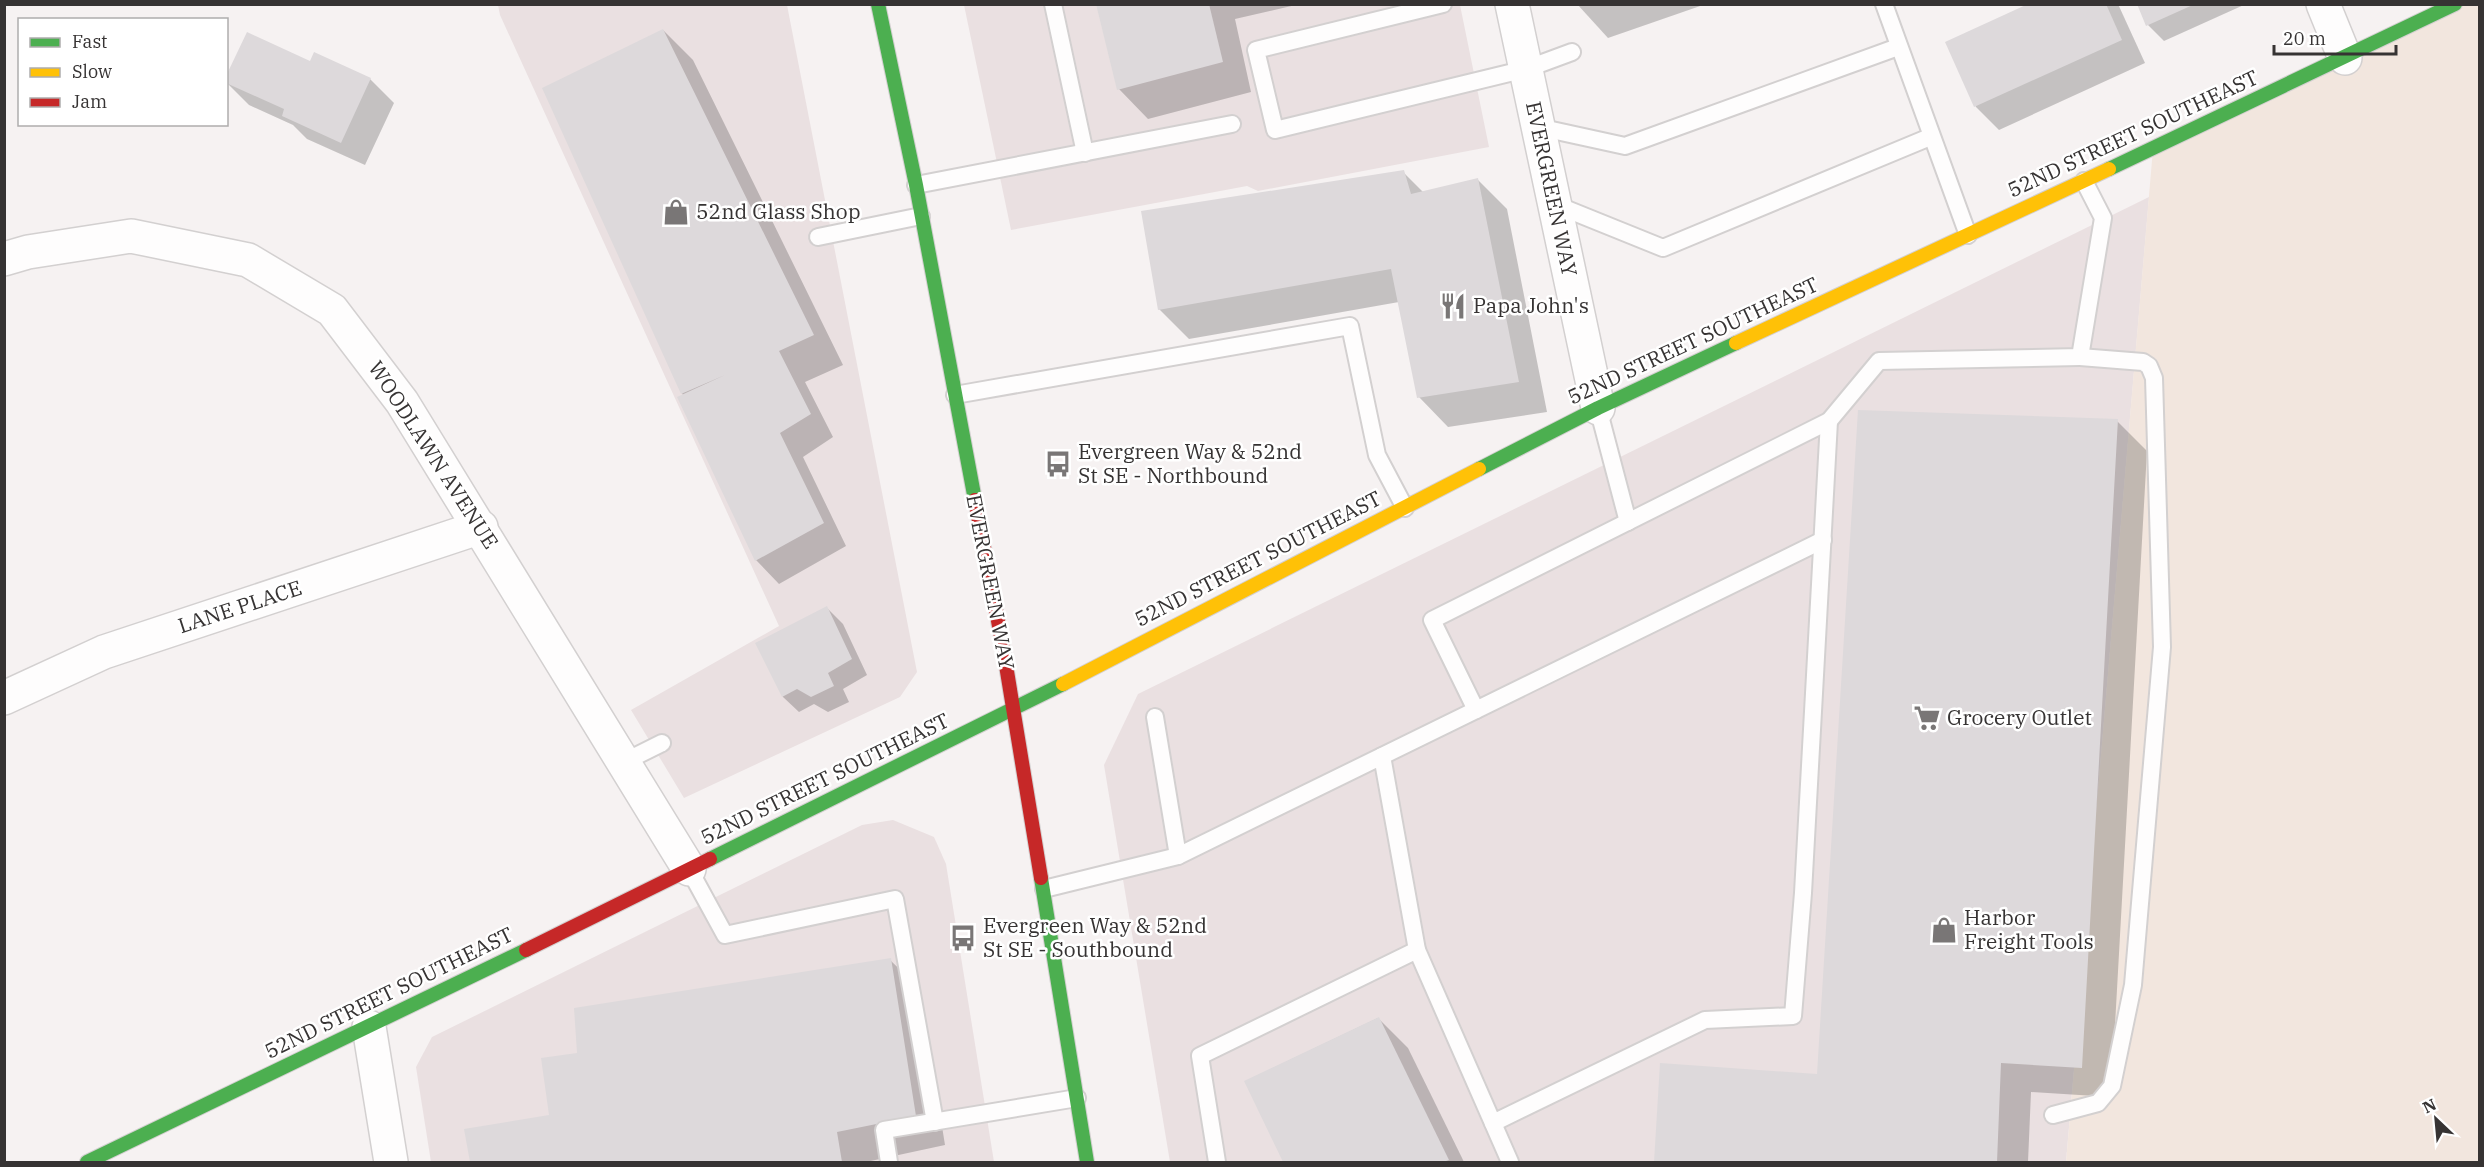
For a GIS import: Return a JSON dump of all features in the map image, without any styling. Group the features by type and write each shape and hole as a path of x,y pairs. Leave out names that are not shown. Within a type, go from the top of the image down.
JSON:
{"street":[{"name":"EVERGREEN WAY","path":"878,4 916,186 1014,709 1087,1162"},
{"name":"EVERGREEN WAY","path":"1512,4 1598,408"},
{"path":"2323,4 2345,58"},
{"name":"52ND STREET SOUTHEAST","path":"87,1162 369,1027 1014,709 1598,408 2345,58 2455,4"},
{"name":"WOODLAWN AVENUE","path":"4,259 28,252 131,236 248,260 332,310 402,402 481,527 689,869"},
{"name":"LANE PLACE","path":"4,698 104,652 481,527"},
{"path":"369,1027 391,1162"}],"lane":[{"path":"1053,4 1085,153"},
{"path":"1443,4 1256,50 1275,129 1526,69 1572,52"},
{"path":"1884,4 1930,137 1968,235"},
{"path":"1538,127 1625,146 1899,47"},
{"path":"916,186 1232,124"},
{"path":"1554,204 1663,248 1930,137"},
{"path":"2080,357 2103,218 2084,181"},
{"path":"818,237 921,216"},
{"path":"955,395 1350,326 1377,455 1405,508"},
{"path":"1476,710 1432,620 1829,421 1879,361 2080,357 2143,362 2149,366 2154,378 2162,646 2133,985 2112,1086 2098,1103 2054,1115"},
{"path":"1598,408 1628,522"},
{"path":"1492,1123 1705,1020 1793,1016 1803,893 1814,653 1829,421"},
{"path":"1044,889 1178,856 1823,540"},
{"path":"1155,717 1178,856"},
{"path":"624,762 662,743"},
{"path":"1382,756 1417,950 1510,1162"},
{"path":"689,869 725,935 895,899 935,1122"},
{"path":"1217,1162 1200,1056 1417,950"},
{"path":"889,1162 884,1130 1077,1098"}],"shaded area":[{"path":"498,5 787,5 917,672 900,697 684,798 631,710 779,626 500,15"},
{"path":"964,5 1460,5 1489,147 1258,191 1247,186 1011,230"},
{"path":"2455,5 2479,5 2479,1162 2066,1162 2153,149"},
{"path":"2149,197 2066,1162 1170,1162 1104,765 1138,694"},
{"path":"893,820 934,837 946,864 994,1162 431,1162 416,1067 432,1037 862,825"}],"building":[{"path":"1096,4 1209,4 1223,62 1117,90"},
{"path":"2028,4 2106,4 2122,40 1974,107 1945,42"},
{"path":"2137,4 2195,4 2146,26"},
{"name":"52nd Glass Shop","path":"663,29 814,335 779,351 811,414 780,433 824,523 755,561 677,397 725,375 681,394 542,88"},
{"path":"247,32 310,61 314,52 371,78 341,143 282,116 284,109 228,84 228,72"},
{"path":"1404,170 1411,194 1478,178 1519,382 1417,398 1391,269 1158,310 1141,211"},
{"path":"1858,410 2118,419 2082,1068 2001,1063 1997,1162 1654,1162 1660,1063 1817,1074"},
{"path":"827,606 852,659 828,673 834,686 811,697 797,689 782,697 755,643"},
{"path":"891,958 916,1116 837,1132 842,1162 470,1162 464,1129 549,1115 541,1058 577,1053 574,1008"},
{"path":"1379,1017 1449,1160 1443,1162 1283,1162 1244,1081"}],"traffic: fast":[{"path":"878,4 916,185 975,500"},
{"path":"2109,169 2455,4"},
{"path":"1479,469 1598,408 1736,343"},
{"path":"710,859 1063,684"},
{"path":"1041,878 1087,1162"},
{"path":"87,1162 526,950"}],"traffic: slow":[{"path":"1736,343 2109,169"},
{"path":"1063,684 1479,469"}],"traffic: jam":[{"path":"975,500 1003,647 1041,878"},
{"path":"526,950 710,859"}],"place":[{"name":"52nd Glass Shop","path":"676,212"},
{"name":"Papa John's","path":"1453,306"},
{"name":"Evergreen Way & 52nd St SE - Northbound","path":"1058,464"},
{"name":"Grocery Outlet","path":"1927,718"},
{"name":"Harbor Freight Tools","path":"1944,930"},
{"name":"Evergreen Way & 52nd St SE - Southbound","path":"963,938"}]}
